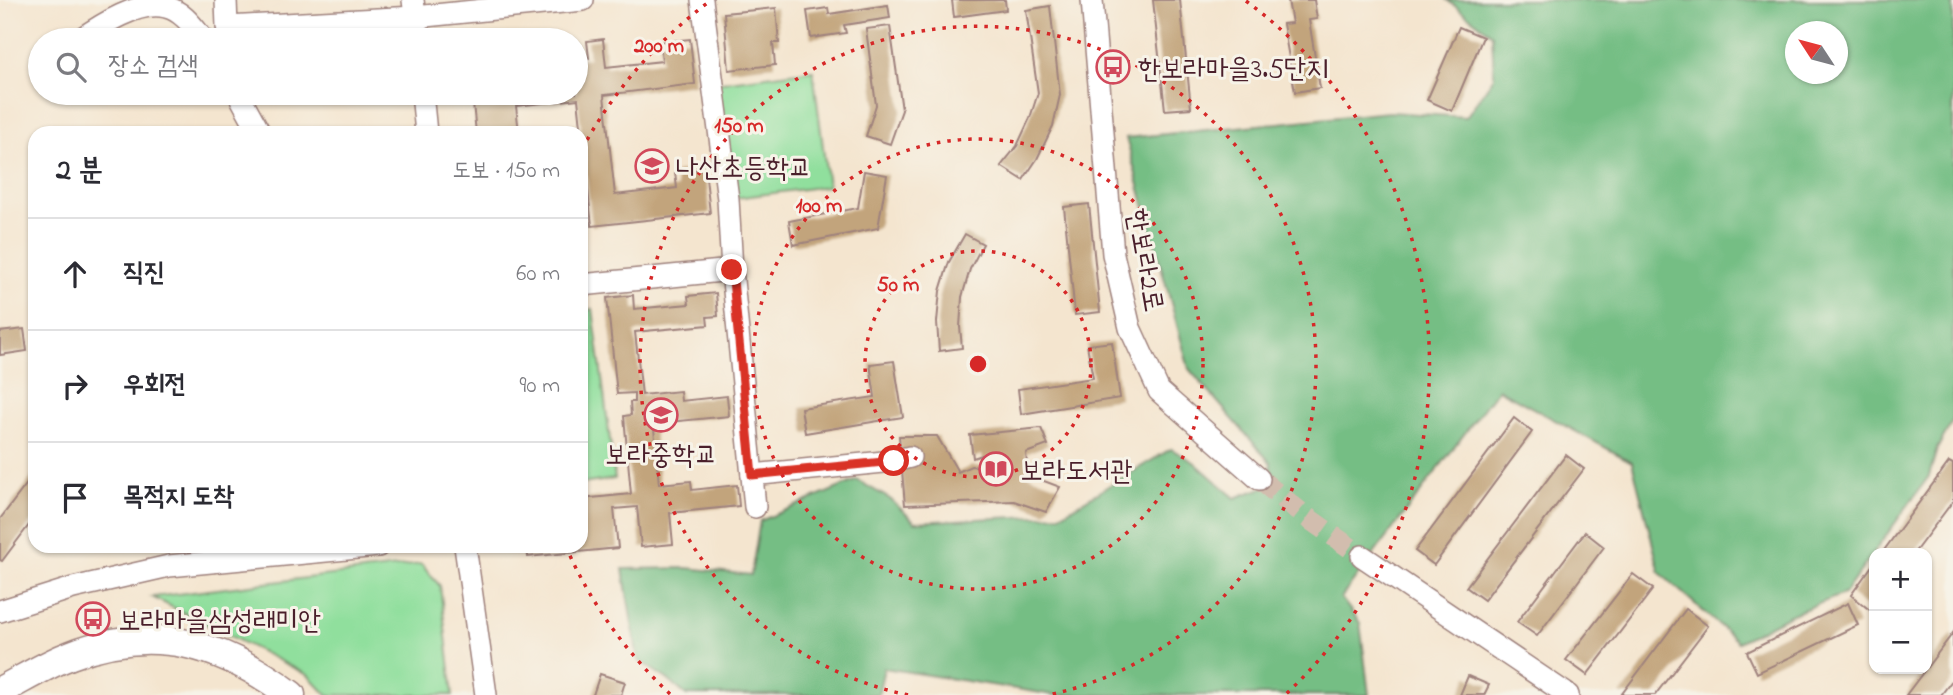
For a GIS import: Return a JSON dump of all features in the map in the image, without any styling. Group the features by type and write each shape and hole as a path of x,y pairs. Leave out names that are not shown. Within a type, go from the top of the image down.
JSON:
{"main road":[{"path":"0,691 70,655 105,644 174,640 208,648 244,664 291,695"}],"street":[{"path":"226,0 228,27 339,10 583,0"},
{"path":"702,0 728,199 732,270 755,507"},
{"name":"한보라2로","path":"1092,0 1112,254 1130,328 1159,391 1259,479"},
{"path":"99,28 141,7 167,7 185,18 194,28"},
{"path":"414,8 416,28"},
{"path":"245,105 256,126"},
{"path":"423,105 425,126"},
{"path":"588,284 732,270"},
{"path":"752,475 894,461 910,457"},
{"path":"0,611 167,556 230,553"},
{"path":"466,553 486,695"},
{"path":"1362,556 1568,695"}],"green space":[{"path":"1447,0 1953,0 1953,420 1937,449 1929,476 1877,548 1869,548 1869,559 1844,594 1790,615 1738,642 1660,573 1632,462 1498,389 1341,598 1360,623 1369,695 1054,695 884,668 878,695 686,695 638,660 623,569 687,568 751,575 760,521 857,480 890,499 915,522 1060,515 1171,449 1194,462 1235,498 1270,485 1271,463 1189,369 1126,138 1389,112 1466,117 1494,77 1492,34"},
{"path":"813,70 828,186 728,199 713,83"},
{"path":"593,309 615,479 588,483 588,310"},
{"path":"421,564 440,586 453,695 327,695 308,675 152,597"}],"building":[{"path":"952,0 1005,0 1006,10 954,17"},
{"path":"1153,0 1180,0 1191,108 1165,110"},
{"path":"1288,0 1314,0 1317,19 1309,20 1320,88 1295,92 1283,24 1292,23"},
{"path":"888,5 890,18 844,25 846,33 811,38 807,11 828,8 829,14"},
{"path":"1050,6 1060,95 1053,126 1023,180 1001,166 1017,146 1038,93 1026,10"},
{"path":"776,8 779,43 773,43 775,65 729,70 724,13"},
{"path":"890,26 902,110 890,144 866,136 876,105 866,29"},
{"path":"1459,27 1483,37 1452,111 1427,100"},
{"path":"603,39 606,67 662,61 660,42 690,39 695,84 604,95 615,195 677,188 675,172 705,169 710,213 592,226 588,190 588,126 581,126 579,105 588,105 588,41"},
{"path":"473,105 525,105 516,106 518,126 475,126"},
{"path":"864,171 887,175 878,228 793,245 789,221 858,208"},
{"path":"1089,204 1100,312 1075,315 1064,207"},
{"path":"965,234 983,244 970,269 962,297 962,348 939,351 937,322 940,291 949,262"},
{"path":"716,293 718,316 707,317 708,325 635,332 642,395 680,391 681,401 727,396 729,416 669,422 668,416 653,417 659,484 691,481 692,490 737,485 739,506 670,513 673,544 641,547 637,507 614,509 618,548 588,551 588,498 631,494 624,416 631,415 630,402 634,402 634,393 617,394 607,298 633,295 634,309 689,304 688,296"},
{"path":"24,329 27,351 0,355 0,332"},
{"path":"1112,342 1120,398 1021,414 1018,389 1093,378 1087,345"},
{"path":"894,361 903,417 805,433 801,408 875,397 870,364"},
{"path":"1514,418 1532,432 1434,565 1415,551"},
{"name":"보라도서관","path":"1041,428 1048,445 1026,453 1028,475 1060,487 1046,512 1014,501 905,505 899,436 937,436 958,472 971,466 984,467 982,455 973,458 970,435"},
{"path":"1566,455 1584,469 1484,600 1466,587"},
{"path":"1949,462 1953,464 1953,501 1918,548 1886,548"},
{"path":"28,482 28,526 2,561 0,519"},
{"path":"1585,532 1604,547 1537,636 1517,622"},
{"path":"528,553 568,553 528,557"},
{"path":"1869,570 1869,609 1851,595"},
{"path":"1633,574 1653,589 1587,675 1566,660"},
{"path":"1848,603 1858,625 1757,673 1747,652"},
{"path":"1686,609 1708,626 1655,695 1621,695"},
{"path":"1953,633 1953,679 1941,695 1906,695 1922,674 1932,674 1932,661"},
{"path":"600,674 625,682 621,695 593,695"},
{"path":"1468,676 1489,685 1484,695 1460,695"}],"tunnel":[{"path":"1259,479 1362,556"}],"place":[{"name":"한보라마을3.5단지","path":"1113,67"},
{"name":"나산초등학교","path":"652,166"},
{"name":"보라중학교","path":"661,415"},
{"name":"보라도서관","path":"996,469"},
{"name":"보라마을삼성래미안","path":"93,619"}],"route":[{"path":"732,270 752,475 894,461"}]}
